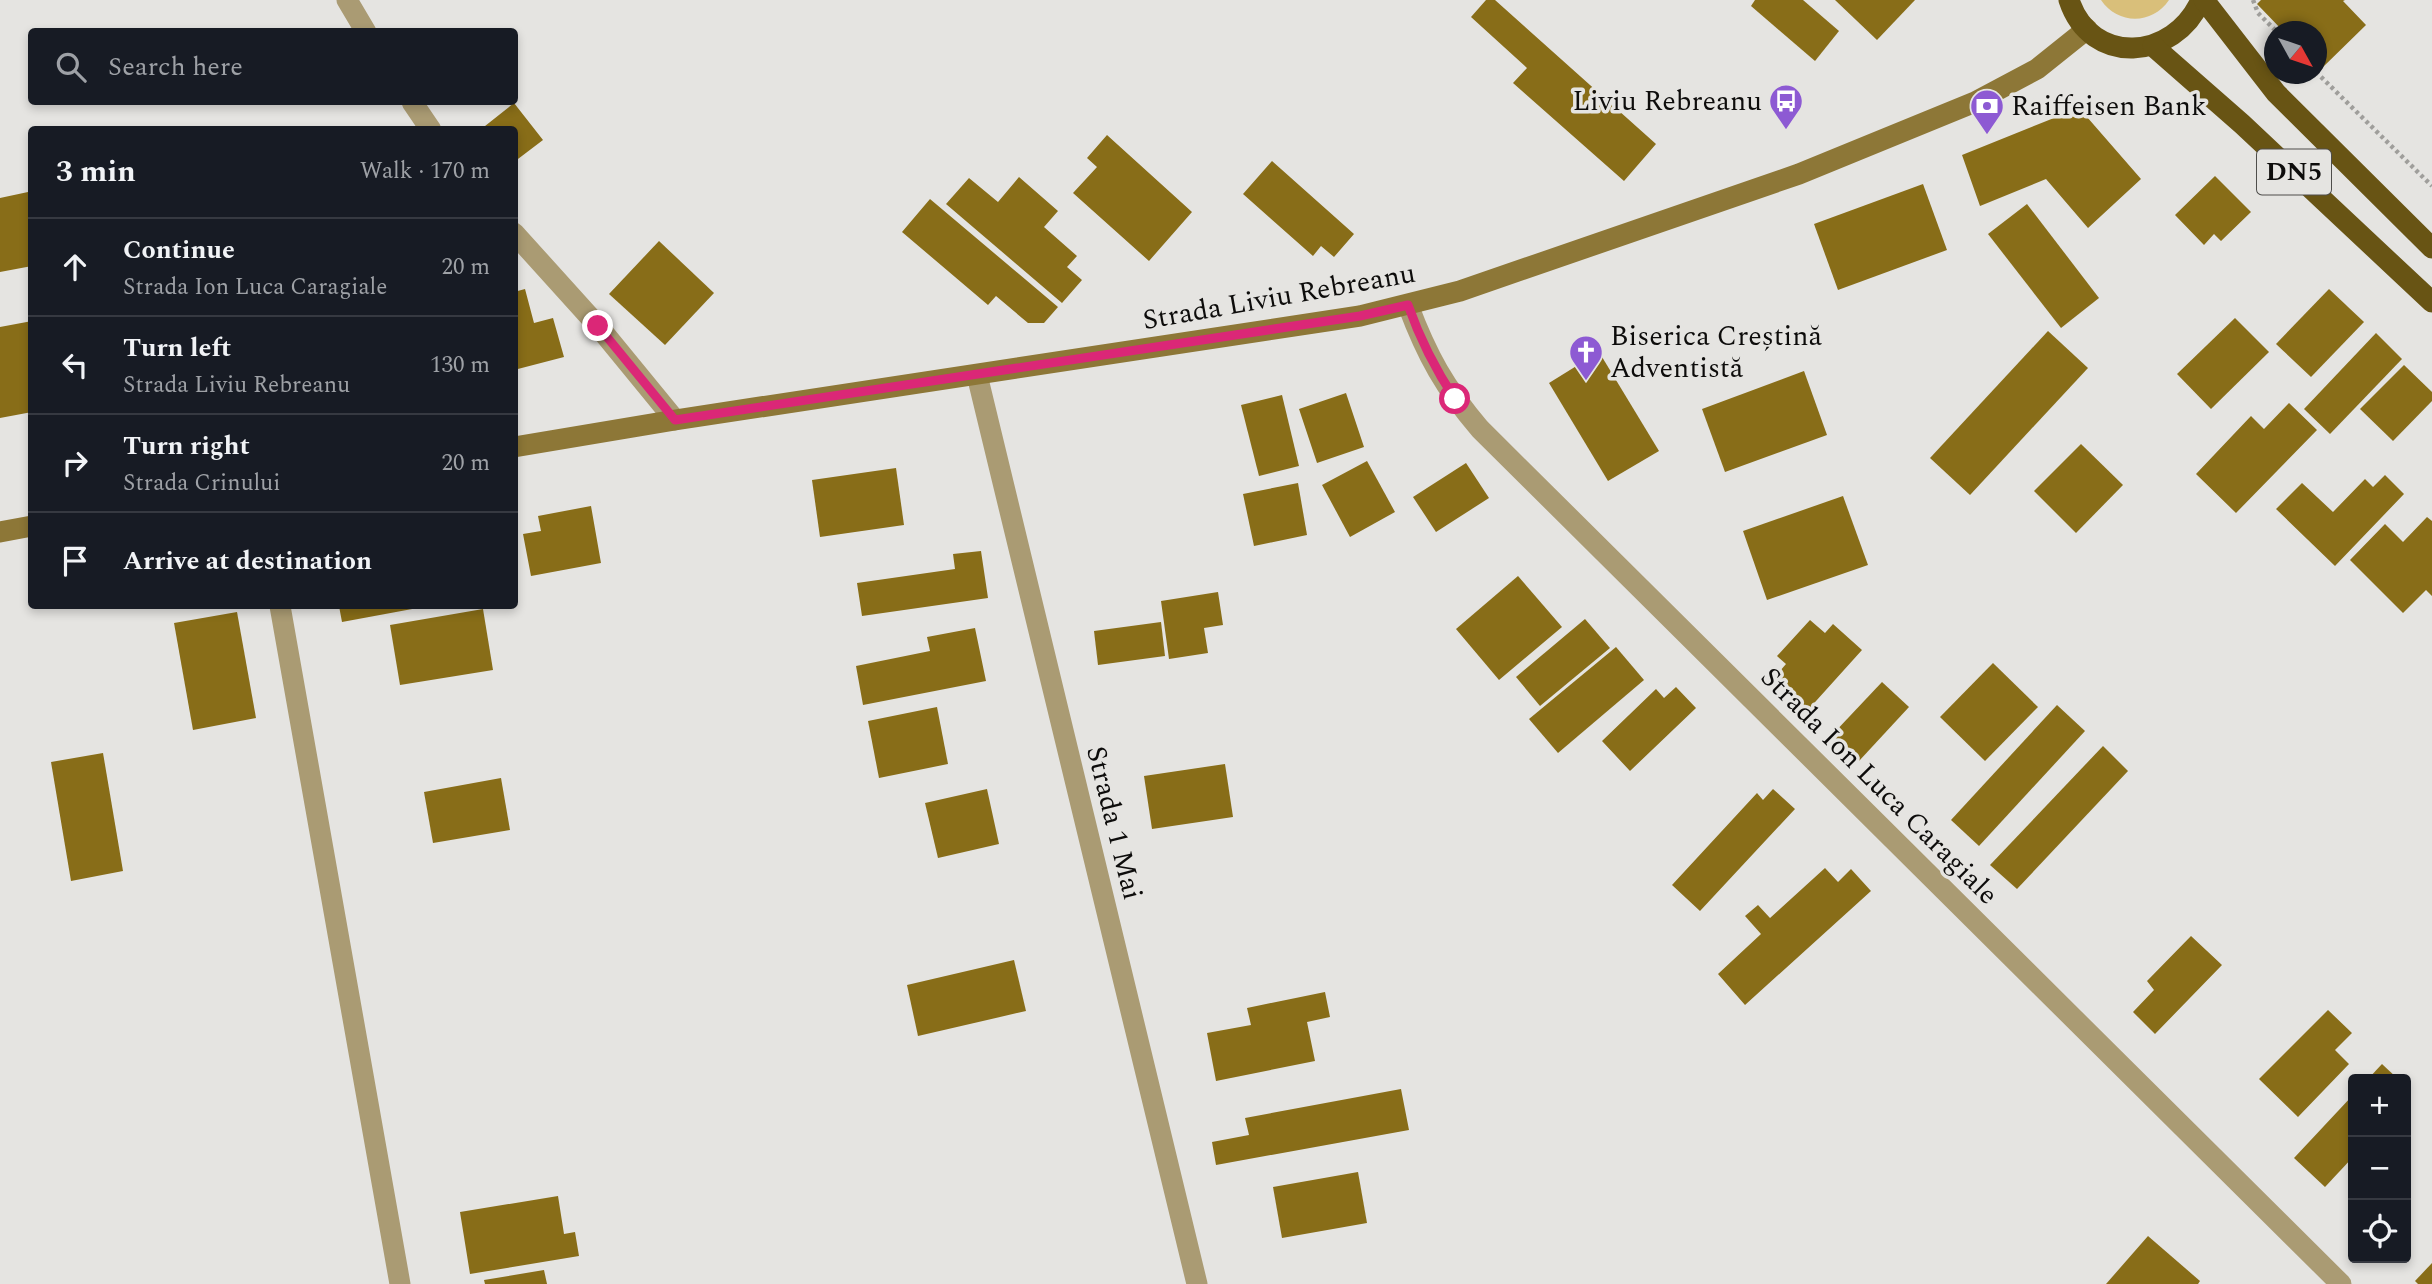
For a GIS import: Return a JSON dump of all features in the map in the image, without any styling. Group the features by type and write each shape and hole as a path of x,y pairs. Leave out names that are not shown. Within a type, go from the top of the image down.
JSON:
{"highway":[{"path":"2069,0 2073,11 2087,29 2101,40 2117,46 2153,46"},
{"name":"DN5","path":"2432,248 2276,93 2202,0 2183,28 2169,39 2153,46 2432,302"}],"main road":[{"name":"Strada Liviu Rebreanu","path":"518,446 1360,316 1408,305 1460,291 1799,173 1975,102 2037,69 2087,29"},
{"path":"0,531 28,527"}],"street":[{"path":"347,0 364,28"},
{"path":"414,105 428,126"},
{"path":"518,237 598,326 675,420"},
{"name":"Strada Ion Luca Caragiale","path":"1408,305 1422,343 1438,375 1480,429 2342,1284"},
{"name":"Strada 1 Mai","path":"977,374 1197,1284"},
{"path":"281,609 400,1284"}],"path":[{"path":"2253,0 2258,13 2266,21"},
{"path":"2327,83 2432,186"}],"shaded area":[{"path":"2101,0 2169,0 2154,14 2135,19 2116,14"}],"building":[{"path":"1486,0 1495,0 1656,144 1624,181 1513,83 1527,68 1471,17"},
{"path":"1755,0 1803,0 1839,31 1815,61 1751,6"},
{"path":"1835,0 1915,0 1877,40"},
{"path":"2261,0 2345,0 2343,1 2366,25 2327,63 2327,21 2273,21 2257,4"},
{"path":"511,105 516,105 543,140 518,159 518,126 485,126"},
{"path":"2059,116 2087,117 2141,179 2088,228 2046,179 1980,206 1962,155"},
{"path":"1107,135 1192,212 1149,261 1073,193 1097,167 1087,158"},
{"path":"1272,161 1354,234 1334,257 1321,246 1313,256 1243,194"},
{"path":"2215,176 2251,212 2221,241 2214,234 2204,245 2175,215"},
{"path":"1019,177 1058,211 1044,227 1077,256 1067,267 1082,280 1062,303 946,204 969,178 998,202"},
{"path":"1923,184 1947,250 1838,290 1814,224"},
{"path":"28,192 28,267 0,272 0,198"},
{"path":"930,199 1058,307 1044,323 1028,323 996,296 988,305 902,232"},
{"path":"2027,204 2099,298 2061,328 1988,234"},
{"path":"659,241 714,293 665,345 609,294"},
{"path":"525,289 534,323 553,318 564,357 518,369 518,291"},
{"path":"2329,289 2364,322 2311,377 2276,344"},
{"path":"2235,318 2269,352 2211,409 2177,374"},
{"path":"28,322 28,413 0,418 0,327"},
{"path":"2048,331 2088,368 1970,495 1930,458"},
{"path":"2376,333 2402,359 2330,434 2304,409"},
{"path":"1599,352 1659,451 1608,481 1549,383"},
{"path":"2404,365 2432,392 2432,401 2393,441 2360,409"},
{"path":"1804,371 1827,435 1725,472 1702,409"},
{"path":"1346,393 1364,447 1317,463 1299,409"},
{"path":"1282,395 1299,466 1259,476 1241,405"},
{"path":"2289,403 2317,430 2236,513 2196,474 2251,416 2264,429"},
{"path":"2081,444 2123,485 2076,533 2034,491"},
{"path":"1367,461 1395,512 1350,537 1322,485"},
{"path":"1466,463 1489,498 1436,532 1413,497"},
{"path":"896,468 904,525 820,537 812,480"},
{"path":"2385,475 2404,494 2335,566 2276,509 2302,483 2333,512 2365,479 2373,487"},
{"path":"1298,483 1307,535 1254,546 1243,494"},
{"path":"1843,496 1868,565 1767,600 1743,531"},
{"path":"591,506 601,563 531,576 523,534 541,531 538,516"},
{"path":"2427,517 2432,521 2432,596 2426,590 2403,613 2350,560 2385,524 2403,542"},
{"path":"981,551 988,598 862,616 857,583 955,569 953,554"},
{"path":"1518,576 1562,627 1499,680 1456,629"},
{"path":"1218,592 1223,625 1204,628 1208,653 1169,659 1161,601"},
{"path":"340,609 412,609 342,622"},
{"path":"483,609 493,670 400,685 390,625"},
{"path":"237,612 256,718 193,730 174,623"},
{"path":"1585,619 1610,648 1540,706 1516,677"},
{"path":"1810,620 1825,633 1833,624 1862,650 1807,711 1772,680 1786,664 1777,656"},
{"path":"1161,622 1165,656 1098,665 1094,631"},
{"path":"975,628 986,681 863,705 856,666 930,651 927,637"},
{"path":"1616,647 1644,680 1558,753 1529,719"},
{"path":"1993,663 2038,707 1985,761 1940,717"},
{"path":"1882,682 1909,707 1859,761 1832,735"},
{"path":"1676,687 1696,708 1630,771 1602,741 1656,689 1664,698"},
{"path":"2057,705 2085,731 1979,846 1951,820"},
{"path":"937,707 948,764 879,778 868,721"},
{"path":"2103,746 2128,771 2017,889 1990,865"},
{"path":"103,753 123,871 71,881 51,762"},
{"path":"1225,764 1233,817 1152,829 1144,776"},
{"path":"501,778 510,830 433,843 424,792"},
{"path":"987,789 999,844 938,858 925,803"},
{"path":"1773,789 1795,809 1700,911 1672,885 1757,793 1763,800"},
{"path":"1825,868 1838,882 1851,869 1871,891 1745,1005 1718,974 1761,934 1745,916 1758,905 1770,918"},
{"path":"2191,936 2222,965 2155,1034 2133,1012 2154,990 2147,981"},
{"path":"1014,960 1026,1011 918,1036 907,985"},
{"path":"1325,992 1330,1017 1307,1022 1315,1061 1216,1081 1207,1033 1251,1025 1247,1008"},
{"path":"2328,1010 2352,1033 2335,1050 2349,1064 2298,1117 2259,1079"},
{"path":"2382,1064 2393,1074 2373,1074"},
{"path":"1401,1089 1409,1130 1216,1165 1212,1142 1249,1135 1245,1118"},
{"path":"2348,1100 2348,1162 2325,1187 2294,1158"},
{"path":"1358,1172 1367,1223 1282,1238 1273,1187"},
{"path":"558,1196 564,1234 575,1232 579,1256 470,1274 460,1212"},
{"path":"2148,1236 2200,1281 2198,1284 2106,1284"},
{"path":"2432,1263 2432,1284 2418,1284 2415,1281"},
{"path":"544,1270 547,1284 485,1284 484,1280"}],"place":[{"name":"Liviu Rebreanu","path":"1786,131"},
{"name":"Raiffeisen Bank","path":"1987,136"},
{"name":"Biserica Creștină Adventistă","path":"1586,382"}],"route":[{"path":"598,326 675,420 1360,316 1408,305 1422,343 1438,375 1455,399"}]}
